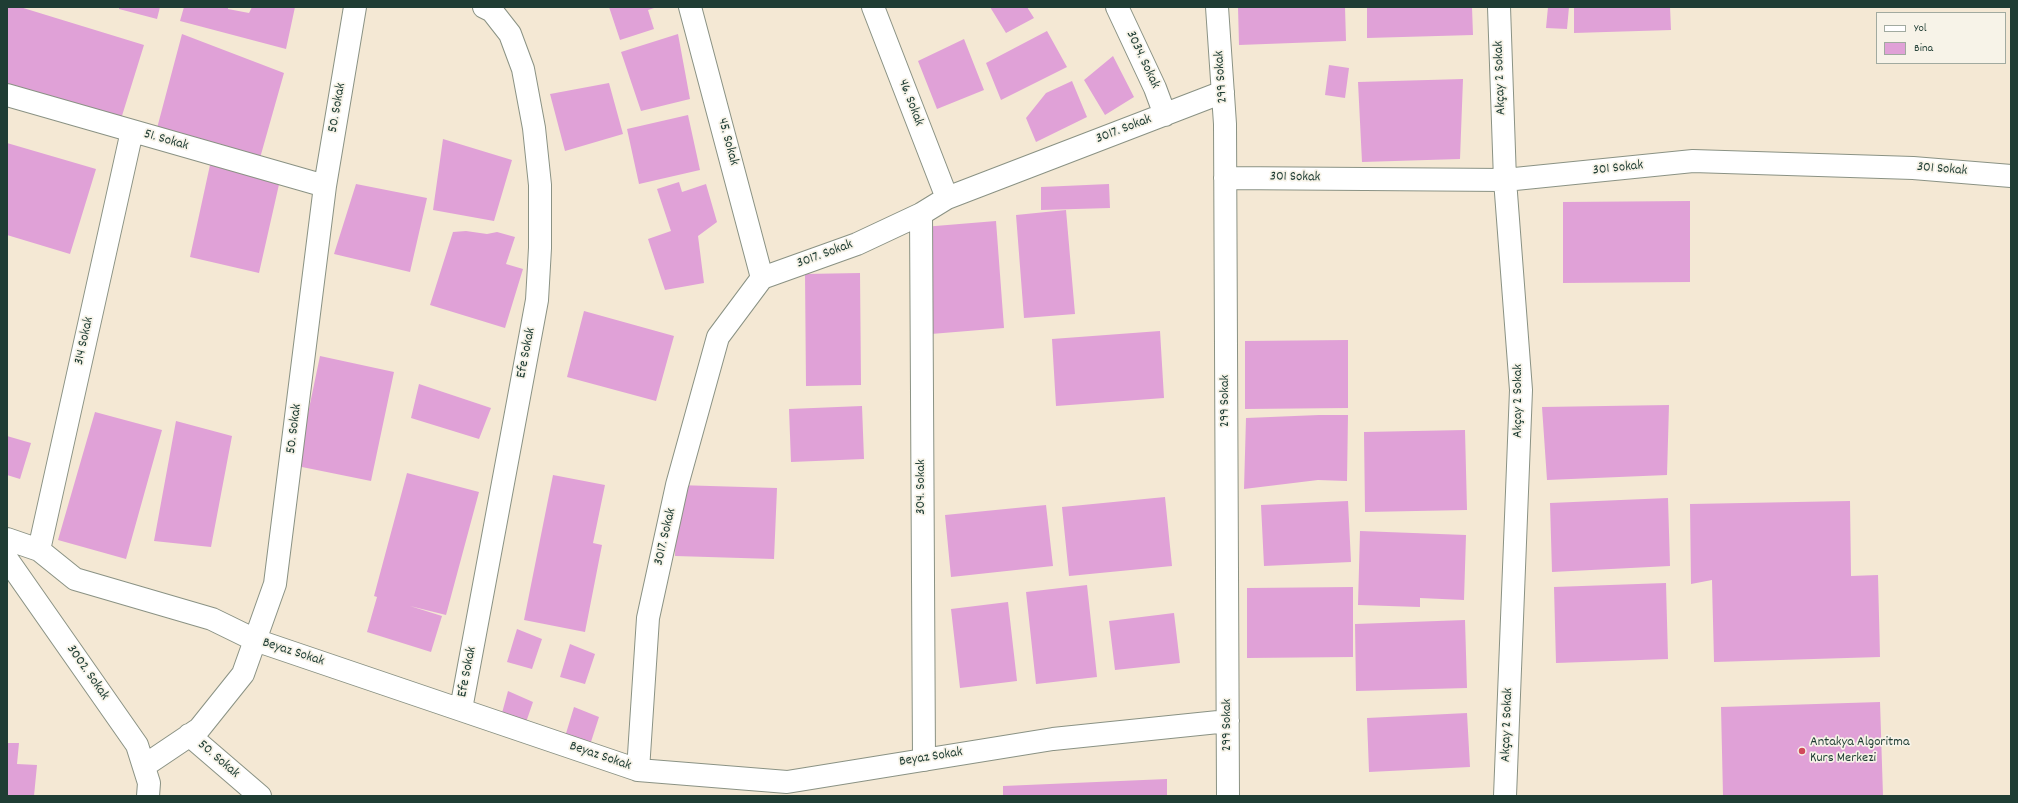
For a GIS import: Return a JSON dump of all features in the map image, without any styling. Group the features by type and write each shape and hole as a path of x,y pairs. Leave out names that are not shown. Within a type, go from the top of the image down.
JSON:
{"street":[{"name":"50. Sokak","path":"260,796 189,735 199,729 242,674 275,584 325,186 355,7"},
{"name":"Efe Sokak","path":"461,709 537,300 540,248 540,185 534,128 523,69 510,34 492,11 484,7"},
{"name":"45. Sokak","path":"690,7 762,278"},
{"name":"46. Sokak","path":"873,7 947,198"},
{"name":"3034. Sokak","path":"1117,7 1155,88 1165,115"},
{"name":"299 Sokak","path":"1217,7 1223,92 1225,178 1228,796"},
{"name":"Akçay 2 Sokak","path":"1499,7 1505,180 1521,390 1505,796"},
{"name":"3017. Sokak","path":"638,770 648,618 678,485 718,337 762,278 857,244 921,214 947,198 1223,92"},
{"name":"51. Sokak","path":"7,95 325,186"},
{"name":"314 Sokak","path":"39,550 132,131"},
{"name":"301 Sokak","path":"1225,178 1505,180 1692,161 1913,168 2011,176"},
{"name":"304. Sokak","path":"921,214 924,760"},
{"name":"Beyaz Sokak","path":"7,539 39,550 75,579 212,619 255,640 638,770 787,782 1053,738 1228,721"},
{"name":"3002. Sokak","path":"7,559 137,745 149,784 148,796"},
{"path":"144,766 189,735"}],"building":[{"path":"7,7 20,7 144,45 121,119 7,84"},
{"path":"119,7 160,7 157,19 119,9"},
{"path":"184,7 228,7 228,9 249,13 252,7 295,7 286,49 180,21"},
{"path":"609,7 657,7 648,10 654,29 620,40"},
{"path":"990,7 1027,7 1034,18 1006,33"},
{"path":"1238,7 1345,7 1346,41 1239,45"},
{"path":"1367,7 1472,7 1473,35 1367,38"},
{"path":"1548,7 1569,7 1567,29 1546,28"},
{"path":"1574,7 1670,7 1671,30 1574,33"},
{"path":"1047,31 1067,67 1001,100 986,63"},
{"path":"182,34 284,73 260,158 156,132"},
{"path":"678,34 690,99 641,111 621,52"},
{"path":"964,39 984,90 937,109 918,61"},
{"path":"1113,56 1134,97 1105,115 1084,80"},
{"path":"1329,65 1349,68 1345,98 1325,95"},
{"path":"1463,79 1460,159 1362,162 1358,82"},
{"path":"1072,81 1087,117 1036,142 1026,118 1046,93"},
{"path":"609,83 623,134 565,151 550,94"},
{"path":"688,115 700,170 639,184 627,129"},
{"path":"443,139 512,160 494,221 433,210"},
{"path":"7,143 96,169 70,254 7,235"},
{"path":"210,165 280,180 259,273 190,257"},
{"path":"679,182 682,192 706,184 717,222 698,236 704,283 665,290 648,239 671,231 657,189"},
{"path":"356,184 427,198 410,272 334,254"},
{"path":"1109,184 1110,208 1041,210 1041,187"},
{"path":"1690,201 1690,282 1563,283 1563,202"},
{"path":"1066,210 1075,314 1024,318 1016,215"},
{"path":"996,221 1004,328 931,334 923,227"},
{"path":"466,231 487,234 497,232 515,237 506,264 523,269 505,328 430,305 453,232"},
{"path":"860,273 861,385 806,386 805,274"},
{"path":"584,311 674,336 656,401 567,377"},
{"path":"1160,331 1164,398 1056,406 1052,339"},
{"path":"1348,340 1348,408 1245,409 1245,341"},
{"path":"320,356 394,372 371,481 297,466"},
{"path":"419,384 491,408 479,439 411,418"},
{"path":"1669,405 1667,475 1547,480 1542,407"},
{"path":"862,406 864,459 791,462 789,409"},
{"path":"95,412 162,430 126,559 58,540"},
{"path":"1348,415 1347,481 1318,480 1244,489 1246,418"},
{"path":"176,421 232,436 211,547 154,541"},
{"path":"1465,430 1467,510 1365,512 1364,432"},
{"path":"7,436 31,443 20,479 7,475"},
{"path":"407,473 479,492 446,615 410,606 442,616 431,652 367,632 377,597 374,596"},
{"path":"553,475 605,485 593,543 602,545 585,632 524,620"},
{"path":"677,485 777,488 774,559 675,556"},
{"path":"1165,497 1172,566 1069,576 1062,507"},
{"path":"1668,498 1670,566 1552,572 1550,503"},
{"path":"1348,501 1351,562 1264,566 1261,505"},
{"path":"1850,501 1851,576 1878,575 1880,657 1714,662 1712,580 1691,584 1690,504"},
{"path":"1046,505 1053,566 951,577 945,515"},
{"path":"1360,531 1466,535 1464,600 1420,598 1420,607 1358,605"},
{"path":"1666,583 1668,659 1556,663 1554,587"},
{"path":"1087,585 1097,677 1036,684 1026,592"},
{"path":"1353,587 1353,657 1247,658 1247,588"},
{"path":"1008,602 1017,681 960,688 951,609"},
{"path":"1174,613 1180,663 1115,670 1109,621"},
{"path":"1465,620 1467,688 1356,691 1355,624"},
{"path":"517,629 542,639 532,669 507,662"},
{"path":"570,644 595,654 585,684 560,677"},
{"path":"508,691 533,702 523,731 499,724"},
{"name":"Antakya Algoritma Kurs Merkezi","path":"1880,702 1883,796 1723,796 1721,707"},
{"path":"574,707 599,717 589,748 564,740"},
{"path":"1467,713 1470,767 1369,772 1367,718"},
{"path":"7,743 19,743 17,764 37,765 34,796 7,796"},
{"path":"1167,779 1167,796 1003,796 1003,786"}],"place":[{"name":"Antakya Algoritma Kurs Merkezi","path":"1802,751"}]}
